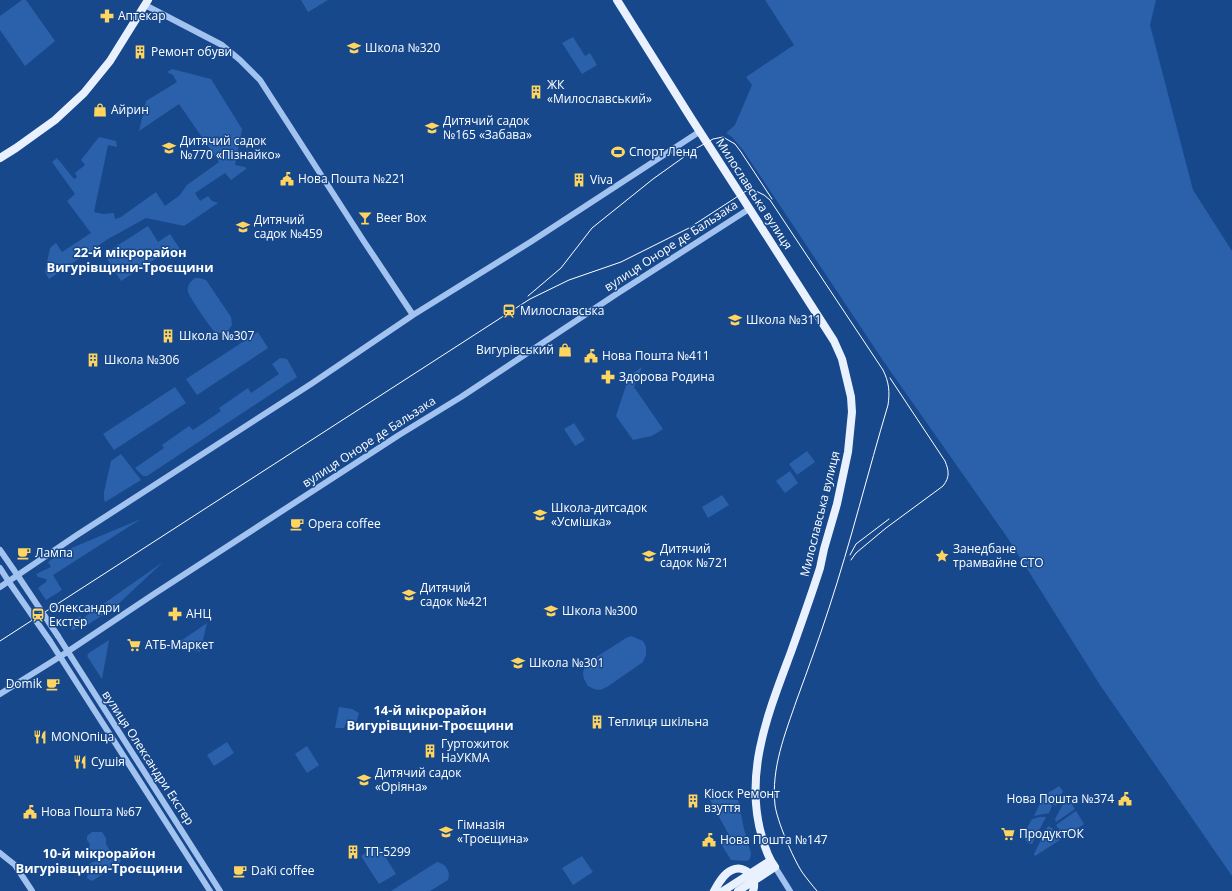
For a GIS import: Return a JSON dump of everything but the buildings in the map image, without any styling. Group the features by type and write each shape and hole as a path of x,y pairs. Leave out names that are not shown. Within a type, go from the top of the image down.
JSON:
{"main road":[{"name":"Милославська вулиця","path":"617,0 699,132 834,341 842,359 851,397 852,412 848,452 837,504 820,568 774,699 759,749 755,780 755,800 758,826 772,864"},
{"path":"0,158 55,120 84,93 110,61 146,3"},
{"path":"723,891 752,877 772,864"},
{"path":"714,891 725,876 734,869 745,871 752,877 755,886 753,891"},
{"path":"738,891 752,877"}],"street":[{"path":"146,3 222,45 260,80 413,316"},
{"path":"0,588 77,535 304,389 413,316 532,242 699,132"},
{"name":"вулиця Оноре де Бальзака","path":"0,694 61,656 159,590 399,435 461,397 618,293 749,209"},
{"name":"вулиця Олександри Екстер","path":"0,550 68,651 220,891"},
{"name":"вулиця Олександри Екстер","path":"0,568 61,656 210,891"},
{"path":"0,853 15,865 32,891"},
{"name":"Милославська вулиця","path":"772,864 790,891"}],"shaded area":[{"path":"22,0 26,0 55,41 25,66 0,30 0,16"},
{"path":"301,0 328,0 308,12"},
{"path":"765,0 1156,0 1150,25 1193,190 1232,251 1232,876 1100,685 1007,537 884,362 743,150 732,137 726,133 735,125 752,85 746,77 794,45"},
{"path":"573,37 585,56 590,53 597,65 582,74 562,43"},
{"path":"172,69 211,79 242,129 235,165 245,167 246,169 231,180 225,173 195,193 200,201 208,196 212,201 218,203 184,226 146,218 108,239 49,279 45,272 50,248 56,243 62,252 91,233 67,201 75,194 52,162 57,158 74,179 77,177 75,173 85,165 81,160 99,137 116,141 117,147 108,145 94,212 103,214 114,213 115,219 121,217 156,192 165,206 180,195 187,185 219,162 179,104 139,131 146,101 177,82 173,75 167,72"},
{"path":"148,226 158,242 170,234 182,252 170,259 159,243 165,253 121,281 104,254"},
{"path":"195,278 206,280 231,317 232,325 228,331 222,333 215,332 192,300 188,292 188,286"},
{"path":"258,332 268,348 197,395 186,379"},
{"path":"280,358 287,359 297,377 147,476 143,476 135,468 164,448 162,445 189,426 193,430 221,411 219,408 248,388 251,393 279,374 272,364"},
{"path":"642,367 634,387 663,429 652,436 633,440 616,416 629,376"},
{"path":"175,387 186,403 114,450 103,434"},
{"path":"574,423 585,440 575,446 564,429"},
{"path":"807,451 815,462 797,475 789,464"},
{"path":"121,454 141,480 105,502 104,492 111,461"},
{"path":"790,471 798,483 785,493 776,481"},
{"path":"722,495 729,505 708,518 702,507"},
{"path":"141,519 53,575 62,590 46,600 38,588 47,581 46,579 38,577 36,574 51,567 48,562 62,552"},
{"path":"163,562 114,608 84,627 81,626 73,630 71,629 75,619 80,616 82,619"},
{"path":"207,623 200,652 175,645"},
{"path":"631,636 643,641 646,647 646,655 643,662 607,687 600,690 588,686 583,674 587,663"},
{"path":"109,640 102,679 87,656 89,653"},
{"path":"339,707 352,709 359,713 356,723 347,720 344,728 335,728"},
{"path":"227,742 234,753 214,766 207,755"},
{"path":"307,746 319,765 307,773 295,754"},
{"path":"1059,786 1063,791 1056,806 1053,804 1048,793"},
{"path":"1045,793 1052,806 1049,813 1034,816"},
{"path":"1067,797 1075,809 1056,822 1055,819"},
{"path":"709,798 738,800 751,853 750,859 747,861 731,860 721,844 730,837"},
{"path":"1076,811 1084,824 1065,837 1056,825"},
{"path":"1046,817 1032,844 1026,840 1025,833 1032,819"},
{"path":"1048,826 1052,828 1060,840 1035,856 1034,854"},
{"path":"92,832 102,832 106,838 106,844 109,849 121,860 119,864 92,881 87,878 88,872 86,866 97,861 98,857 93,855 89,848 90,844 87,840 87,836"},
{"path":"378,845 396,874 379,884 361,856"},
{"path":"582,856 593,872 573,885 562,868"},
{"path":"437,862 443,864 447,868 449,874 448,880 430,891 391,891"}],"tram line":[{"path":"528,296 561,268 592,228 653,179 695,149 713,139 723,137 735,144 772,199"},
{"path":"0,641 530,299 569,280 621,262 689,228 746,191 758,192 770,200 883,370 887,379 889,391 888,405 845,557 784,738 777,764 774,791 776,812 782,830 798,866 817,891"},
{"path":"851,560 856,553 886,528 943,486 948,477 945,461 890,378"},
{"path":"850,555 856,544 889,519"}],"place":[{"name":"Аптекар","path":"107,16"},
{"name":"Школа №320","path":"354,48"},
{"name":"Ремонт обуви","path":"140,52"},
{"name":"ЖК «Милославський»","path":"536,92"},
{"name":"Айрин","path":"100,110"},
{"name":"Дитячий садок №165 «Забава»","path":"432,128"},
{"name":"Дитячий садок №770 «Пізнайко»","path":"169,148"},
{"name":"Спорт Ленд","path":"618,152"},
{"name":"Нова Пошта №221","path":"287,179"},
{"name":"Viva","path":"579,180"},
{"name":"Beer Box","path":"365,218"},
{"name":"Дитячий садок №459","path":"243,227"},
{"name":"Милославська","path":"509,311"},
{"name":"Школа №311","path":"735,320"},
{"name":"Школа №307","path":"168,336"},
{"name":"Вигурівський","path":"565,350"},
{"name":"Нова Пошта №411","path":"591,356"},
{"name":"Школа №306","path":"93,360"},
{"name":"Здорова Родина","path":"608,377"},
{"name":"Школа-дитсадок «Усмішка»","path":"540,515"},
{"name":"Opera coffee","path":"297,524"},
{"name":"Лампа","path":"24,553"},
{"name":"Дитячий садок №721","path":"649,556"},
{"name":"Занедбане трамвайне СТО","path":"942,556"},
{"name":"Дитячий садок №421","path":"409,595"},
{"name":"Школа №300","path":"551,611"},
{"name":"АНЦ","path":"175,614"},
{"name":"Олександри Екстер","path":"38,615"},
{"name":"АТБ-Маркет","path":"134,645"},
{"name":"Школа №301","path":"518,663"},
{"name":"Domik","path":"53,684"},
{"name":"Теплиця шкільна","path":"597,722"},
{"name":"MONOпіца","path":"40,737"},
{"name":"Гуртожиток НаУКМА","path":"430,751"},
{"name":"Сушія","path":"80,762"},
{"name":"Дитячий садок «Оріяна»","path":"364,780"},
{"name":"Нова Пошта №374","path":"1125,799"},
{"name":"Кіоск Ремонт взуття","path":"693,801"},
{"name":"Нова Пошта №67","path":"30,812"},
{"name":"Гімназія «Троєщина»","path":"446,832"},
{"name":"ПродуктОК","path":"1008,834"},
{"name":"Нова Пошта №147","path":"709,840"},
{"name":"ТП-5299","path":"353,852"},
{"name":"DaKi coffee","path":"240,871"}],"district":[{"name":"22-й мікрорайон Вигурівщини-Троєщини","path":"130,260"},
{"name":"14-й мікрорайон Вигурівщини-Троєщини","path":"430,718"},
{"name":"10-й мікрорайон Вигурівщини-Троєщини","path":"99,860"}]}
